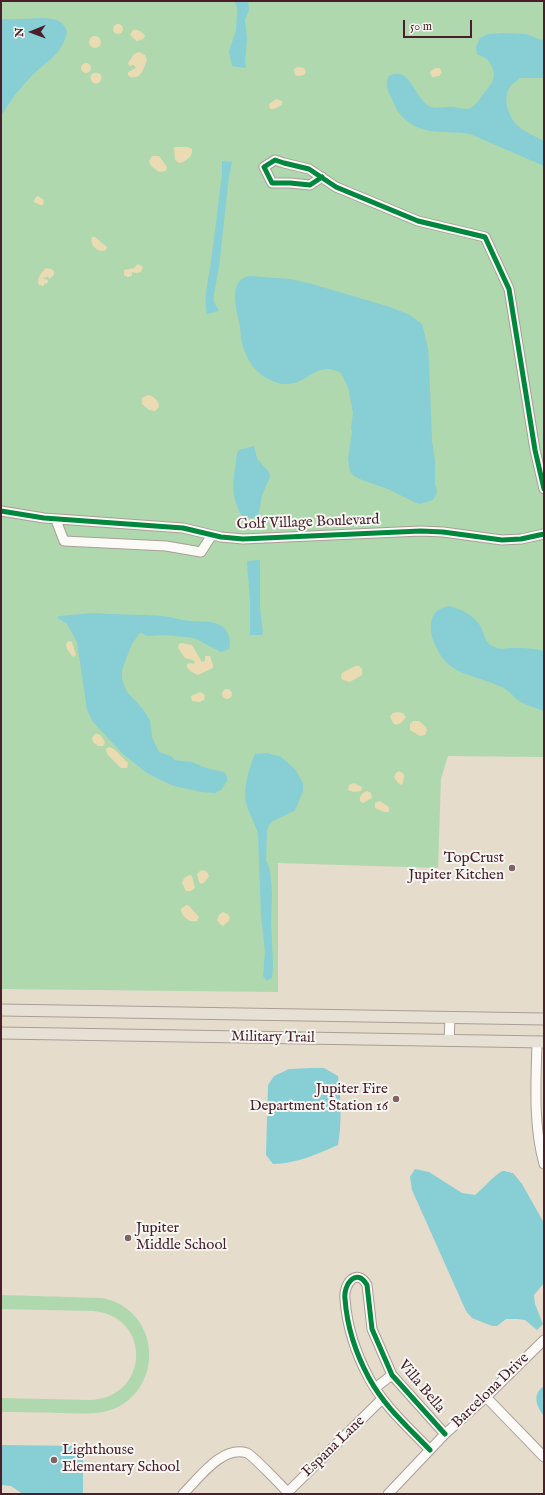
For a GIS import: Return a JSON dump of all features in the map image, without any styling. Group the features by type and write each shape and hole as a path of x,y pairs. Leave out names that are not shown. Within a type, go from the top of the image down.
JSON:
{"main road":[{"name":"Military Trail","path":"1,1010 544,1019"},
{"name":"Military Trail","path":"1,1033 541,1042"}],"street":[{"path":"322,177 310,185 272,183 264,167 275,160 309,169 322,177 336,187 418,221 485,237 509,289 535,450 544,489"},
{"name":"Golf Village Boulevard","path":"1,511 56,520 183,528 212,535 243,539 421,531 443,532 502,540 544,534"},
{"path":"56,520 64,541 166,546 201,552 212,535"},
{"path":"449,1041 450,1018"},
{"path":"541,1042 540,1082 536,1116 540,1149 544,1164"},
{"name":"Villa Bella","path":"430,1450 382,1399 360,1361 348,1320 345,1290 347,1285 354,1278 362,1279 367,1284 372,1329 392,1375 445,1434"},
{"name":"Barcelona Drive","path":"388,1494 445,1434 486,1397 544,1340"},
{"name":"Villa Bella","path":"375,1388 392,1375"},
{"path":"486,1397 544,1457"},
{"name":"Espana Lane","path":"287,1493 382,1399"},
{"path":"183,1494 219,1458 233,1451 248,1454 287,1493"}],"green space":[{"path":"1,1 544,2 544,757 448,756 441,779 438,868 278,863 278,992 1,989"},
{"path":"1,1295 102,1298 115,1302 127,1309 138,1320 145,1333 149,1347 149,1362 146,1376 139,1389 129,1400 109,1411 81,1414 1,1412 1,1398 91,1400 110,1396 124,1386 133,1372 136,1356 134,1341 126,1327 112,1316 93,1311 1,1309"}],"sand":[{"path":"116,24 120,24 122,25 122,33 116,34 113,31 113,27"},
{"path":"133,30 138,30 143,33 145,36 143,39 137,41 133,38 130,35"},
{"path":"93,36 97,36 101,42 97,48 93,48 89,44 89,40"},
{"path":"139,52 145,55 147,60 140,75 137,77 130,77 128,72 136,68 134,65 129,66 128,63 134,54"},
{"path":"84,63 88,63 90,64 90,72 84,73 81,70 81,66"},
{"path":"298,67 304,68 306,72 304,75 295,75 294,69"},
{"path":"435,68 440,68 442,73 439,76 432,77 430,73"},
{"path":"96,72 100,74 102,78 100,82 96,84 92,82 90,78 92,74"},
{"path":"276,99 282,101 282,105 274,109 270,109 269,104"},
{"path":"174,147 188,147 192,149 192,154 186,160 179,163 175,160"},
{"path":"152,156 159,156 167,167 166,171 159,172 151,166 149,161"},
{"path":"38,196 44,200 43,205 34,202 35,198"},
{"path":"92,237 95,237 107,247 106,250 100,251 95,248 91,240"},
{"path":"138,264 143,267 141,272 132,272 132,275 129,277 124,275 124,270 134,268"},
{"path":"46,268 54,271 54,275 49,279 48,276 46,278 44,277 44,279 48,280 48,282 46,284 44,283 44,286 39,285 39,278"},
{"path":"148,395 154,398 158,403 159,407 155,411 149,410 142,404 142,398"},
{"path":"68,641 72,642 76,655 73,657 67,649 66,644"},
{"path":"182,643 192,645 202,662 205,661 205,656 210,656 213,668 198,675 190,671 187,664 194,664 195,662 185,658 178,648 179,644"},
{"path":"355,666 359,666 362,669 362,675 350,682 341,678 342,673"},
{"path":"225,689 229,689 231,690 231,698 225,699 222,696 222,692"},
{"path":"200,692 205,695 204,700 199,702 192,701 191,696"},
{"path":"393,713 403,713 406,717 401,723 396,725 393,723 390,716"},
{"path":"413,721 419,721 426,727 427,730 425,735 420,736 410,730 410,724"},
{"path":"95,734 100,735 102,738 105,743 103,746 98,746 93,742 92,738"},
{"path":"109,747 114,749 128,763 127,768 121,768 107,754 106,749"},
{"path":"399,771 403,773 404,776 403,783 401,785 394,777"},
{"path":"354,783 362,787 361,791 354,792 348,790 349,785"},
{"path":"367,791 371,793 372,798 363,803 360,801 360,796"},
{"path":"380,801 389,807 389,812 384,812 375,808 375,803"},
{"path":"203,870 207,872 209,876 205,882 201,884 197,874"},
{"path":"189,875 192,876 195,888 191,891 186,891 182,883 184,878"},
{"path":"186,905 189,906 199,917 197,921 192,921 184,917 181,909"},
{"path":"223,912 230,917 229,921 223,926 217,920 219,915"}],"water":[{"path":"234,1 248,1 249,10 245,20 247,39 245,62 246,68 232,66 229,51 236,31 237,7"},
{"path":"1,19 54,19 63,24 67,31 63,43 57,53 18,91 1,116"},
{"path":"488,34 526,34 544,41 544,78 520,78 510,87 506,96 506,101 511,117 517,125 526,132 544,141 544,166 470,134 424,130 406,121 401,116 387,88 389,76 396,74 402,75 407,78 419,96 429,106 435,108 470,108 478,101 490,86 494,74 489,61 477,54 476,47 480,38"},
{"path":"222,161 232,162 229,176 219,267 214,294 214,302 219,311 207,314 206,294 222,175"},
{"path":"250,276 290,279 312,284 390,307 410,315 422,324 428,348 432,441 435,461 435,484 437,491 433,500 420,504 414,502 388,489 362,480 354,476 350,471 348,459 353,413 348,387 341,373 330,369 322,370 298,382 288,384 277,383 263,376 256,370 243,348 235,302 236,288 239,282 243,278"},
{"path":"254,446 257,459 269,472 270,477 262,495 259,518 243,518 235,501 233,486 237,453 239,450"},
{"path":"260,560 260,608 263,633 262,635 250,635 250,599 247,561"},
{"path":"448,606 462,611 475,619 491,646 501,649 528,648 544,651 544,711 521,702 502,687 455,669 441,657 432,636 431,627 434,614 438,610"},
{"path":"92,613 162,616 186,621 213,622 225,629 230,639 230,646 229,649 221,652 194,638 165,635 147,636 141,633 132,644 122,671 122,678 127,692 142,708 150,720 152,737 159,752 171,756 174,760 192,762 206,768 224,772 227,776 227,781 221,790 215,793 202,792 174,786 147,773 123,754 93,722 87,710 77,642 67,624 58,618 58,616"},
{"path":"267,753 281,757 295,769 303,783 303,791 294,811 273,821 267,830 266,860 270,870 272,893 271,922 273,965 272,978 267,981 263,976 265,952 261,915 258,835 247,806 245,793 255,754"},
{"path":"324,1068 338,1076 341,1110 338,1145 298,1160 282,1164 273,1164 266,1155 268,1085 274,1076 289,1069"},
{"path":"415,1169 429,1172 462,1193 475,1195 497,1174 503,1171 513,1173 522,1184 544,1223 544,1283 534,1295 535,1304 543,1324 537,1330 525,1320 517,1319 506,1319 497,1326 492,1326 472,1318 466,1311 412,1190 410,1177"},
{"path":"544,1386 544,1416 536,1400 540,1389"},
{"path":"1,1445 83,1446 83,1494 23,1494 11,1486 1,1485"}],"cycle path":[{"path":"322,177 310,185 272,183 264,167 275,160 309,169 336,187 418,221 485,237 509,289 535,450 544,489"},
{"path":"1,511 44,518 183,528 221,537 243,539 421,531 443,532 502,540 521,539 544,534"},
{"path":"430,1450 389,1407 375,1388 364,1369 353,1340 345,1299 348,1283 355,1278 359,1277 367,1285 372,1329 392,1375 445,1434"}],"place":[{"name":"TopCrust Jupiter Kitchen","path":"512,868"},
{"name":"Jupiter Fire Department Station 16","path":"396,1099"},
{"name":"Jupiter Middle School","path":"128,1238"},
{"name":"Lighthouse Elementary School","path":"54,1460"}]}
